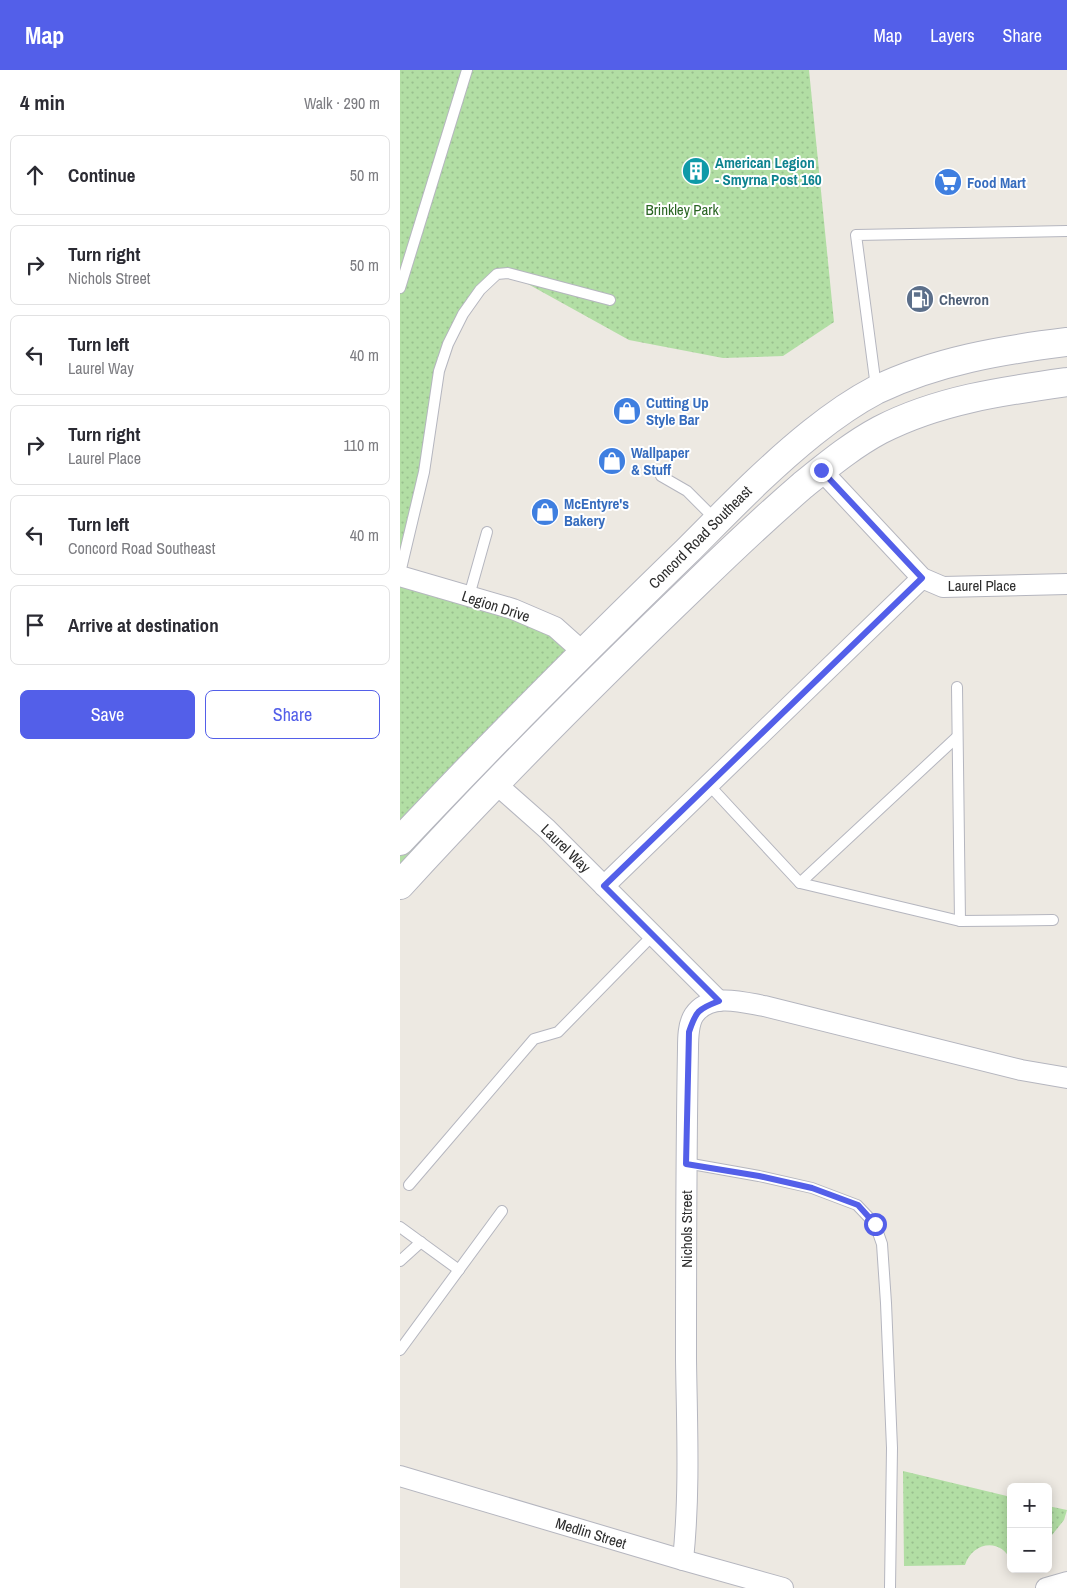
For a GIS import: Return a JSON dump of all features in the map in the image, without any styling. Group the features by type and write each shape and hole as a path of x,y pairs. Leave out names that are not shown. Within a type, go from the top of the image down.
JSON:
{"main road":[{"name":"Concord Road Southeast","path":"400,842 583,652 716,521 760,478 836,414 876,390 929,369 980,355 1067,342"},
{"name":"Concord Road Southeast","path":"400,885 462,816 588,687 767,516 841,454 881,430 930,409 980,395 1067,382"}],"street":[{"path":"604,886 922,578 821,470"},
{"name":"Legion Drive","path":"400,574 513,609 556,627 583,652"},
{"name":"Laurel Place","path":"922,578 943,587 1067,584"},
{"name":"Laurel Way","path":"495,783 547,829 719,1001"},
{"path":"719,1001 734,1000 764,1006 1021,1070 1067,1078"},
{"name":"Nichols Street","path":"683,1560 686,1533 686,1164 689,1032 694,1016 704,1006 719,1001"},
{"name":"Medlin Street","path":"400,1476 783,1588"},
{"path":"1046,1588 1067,1582"}],"lane":[{"path":"400,288 467,70"},
{"path":"876,390 856,235 1067,231"},
{"path":"400,574 424,472 440,371 448,344 463,314 480,290 497,274 508,273 610,300"},
{"path":"661,476 687,491 716,521"},
{"path":"469,596 487,532"},
{"path":"957,687 960,921"},
{"path":"800,883 958,737"},
{"path":"709,785 800,883 960,921 1054,920"},
{"path":"409,1185 534,1039 558,1032 653,935"},
{"path":"686,1164 759,1176 812,1188 858,1205 875,1224 882,1244 892,1448 890,1588"},
{"path":"400,1350 502,1212"},
{"path":"400,1227 459,1270"},
{"path":"400,1261 421,1242"}],"green space":[{"name":"Brinkley Park","path":"400,70 809,70 834,322 783,356 723,358 629,340 508,273 497,274 448,344 400,573"},
{"path":"400,576 513,609 593,659 400,882"},
{"path":"903,1471 1007,1496 1007,1555 1001,1548 987,1545 974,1551 965,1565 904,1566"},
{"path":"1052,1507 1067,1510 1064,1520 1052,1535"}],"place":[{"name":"American Legion - Smyrna Post 160","path":"696,171"},
{"name":"Food Mart","path":"948,182"},
{"name":"Chevron","path":"920,299"},
{"name":"Cutting Up Style Bar","path":"627,411"},
{"name":"Wallpaper & Stuff","path":"612,461"},
{"name":"McEntyre's Bakery","path":"545,512"}],"route":[{"path":"821,470 922,578 604,886 719,1001 704,1006 694,1016 689,1032 686,1164 759,1176 812,1188 858,1205 875,1224"}]}
